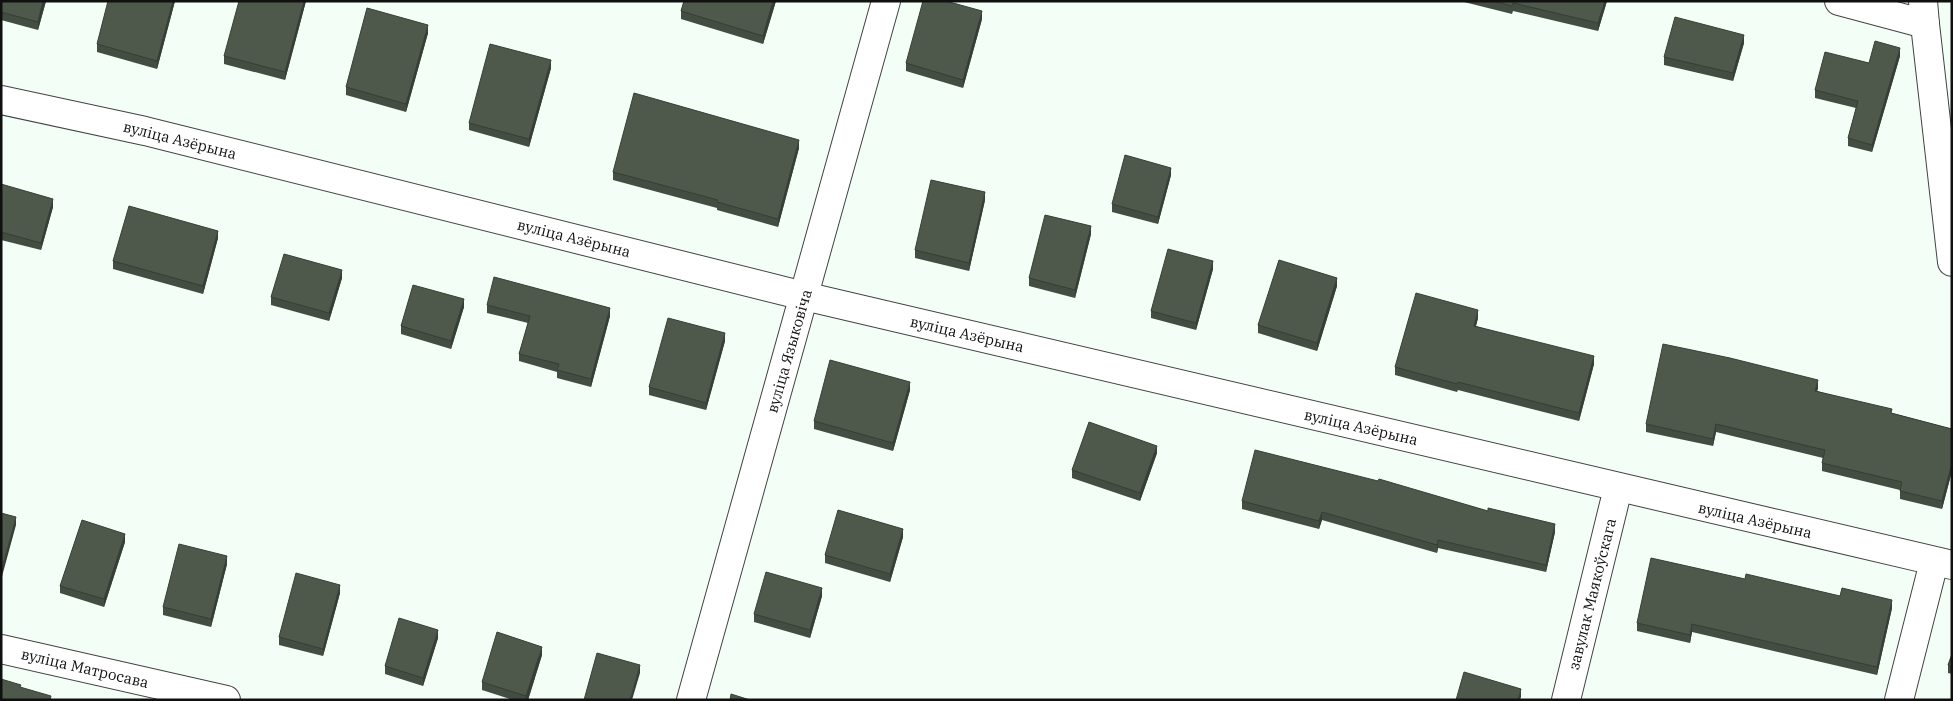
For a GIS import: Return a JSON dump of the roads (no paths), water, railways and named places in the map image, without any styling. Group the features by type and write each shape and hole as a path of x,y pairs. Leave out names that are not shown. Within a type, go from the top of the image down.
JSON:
{"street":[{"name":"вуліца Языковіча","path":"691,700 886,1"},
{"path":"1839,1 1924,12 1952,262"},
{"name":"вуліца Азёрына","path":"1,100 144,131 804,296 1943,563 1899,700"},
{"name":"завулак Маякоўскага","path":"1566,700 1618,488"},
{"name":"вуліца Матросава","path":"1,649 226,700"}]}
